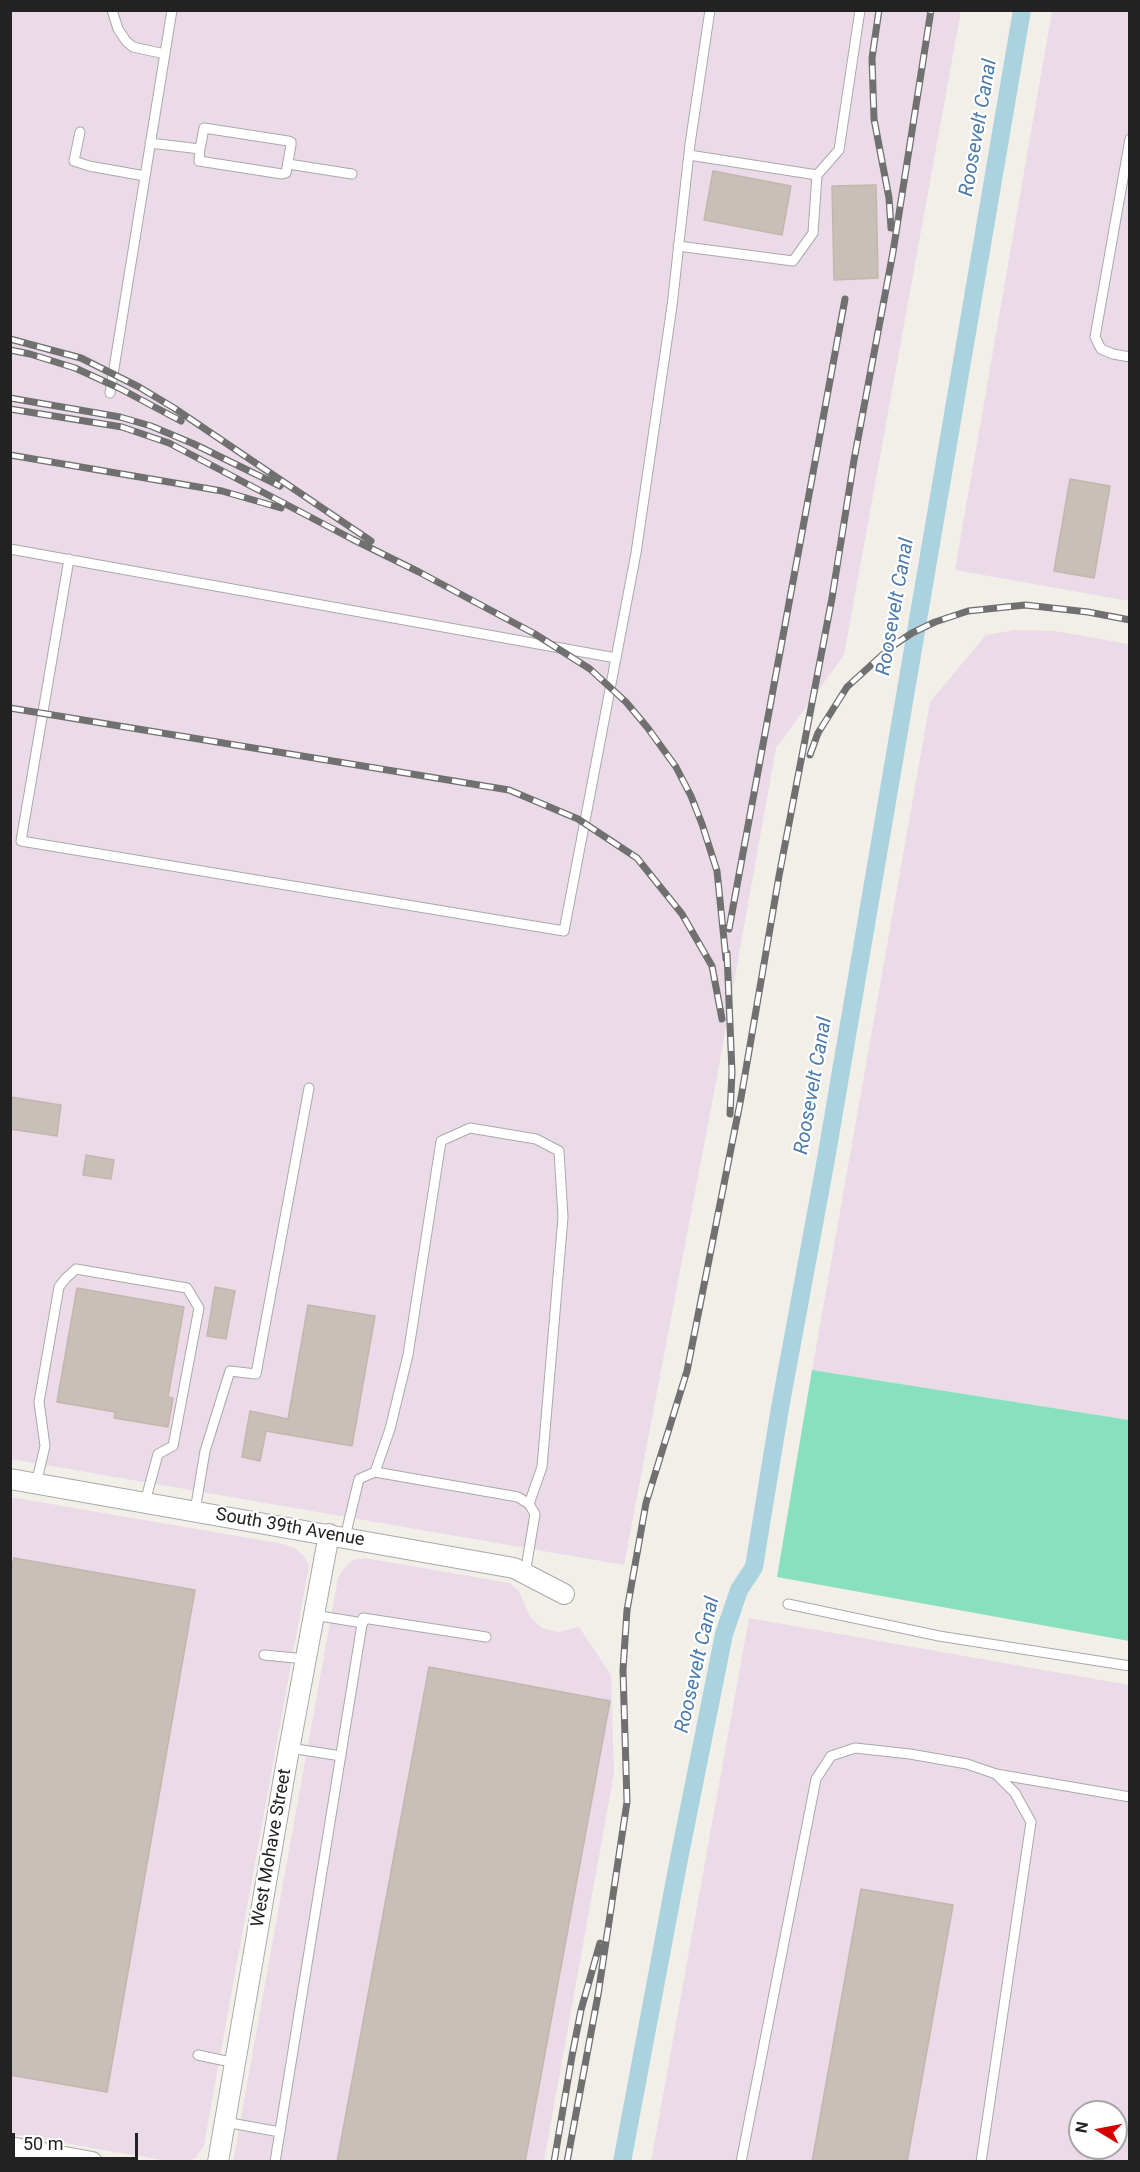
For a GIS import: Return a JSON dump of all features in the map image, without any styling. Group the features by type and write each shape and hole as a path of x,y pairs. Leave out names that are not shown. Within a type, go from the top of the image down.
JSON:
{"street":[{"name":"South 39th Avenue","path":"10,1479 514,1568 564,1594"},
{"name":"West Mohave Street","path":"218,2162 314,1615 337,1536"},
{"path":"10,2148 92,2162"}],"lane":[{"path":"112,10 118,29 126,41 133,46 165,54"},
{"path":"110,393 172,10"},
{"path":"69,559 16,840 564,931 636,553 672,306 689,155 710,10"},
{"path":"678,246 793,261 813,233 817,175 839,150 860,10"},
{"path":"204,128 291,142 286,172 282,174 199,162 200,149 204,128"},
{"path":"80,132 74,161 88,166 145,176"},
{"path":"1130,139 1095,337 1101,349 1130,357"},
{"path":"150,143 200,149"},
{"path":"689,155 817,175"},
{"path":"288,164 352,174"},
{"path":"10,549 616,658"},
{"path":"195,1511 206,1451 230,1371 256,1374 309,1088"},
{"path":"375,1472 390,1429 408,1355 441,1141 470,1128 536,1139 559,1150 563,1217 542,1467 529,1504"},
{"path":"36,1484 45,1446 39,1402 59,1287 76,1269 187,1288 199,1308 172,1446 158,1454 145,1502"},
{"path":"337,1536 359,1479 375,1472 518,1497 529,1504 535,1514 525,1574"},
{"path":"788,1604 939,1636 1130,1666"},
{"path":"314,1615 363,1623"},
{"path":"275,2162 363,1618 486,1637"},
{"path":"264,1655 306,1659"},
{"path":"290,1748 341,1756"},
{"path":"741,2162 816,1779 831,1756 855,1748 910,1754 967,1764 996,1774 1130,1797"},
{"path":"981,2162 1031,1822 1015,1793 996,1774"},
{"path":"198,2055 235,2063"},
{"path":"225,2122 280,2132"}],"shaded area":[{"path":"10,11 961,11 844,655 776,748 717,1077 624,1565 11,1459"},
{"path":"1052,11 1129,11 1129,601 955,570"},
{"path":"1015,630 1055,631 1129,644 1129,1420 812,1370 930,702 986,635"},
{"path":"10,1497 284,1544 296,1549 309,1565 204,2145 196,2158 188,2161 168,2161 11,2134"},
{"path":"365,1558 509,1583 519,1591 530,1617 542,1628 559,1632 579,1627 611,1675 614,1773 544,2161 233,2162 338,1578 353,1560"},
{"path":"749,1618 1129,1685 1129,2161 651,2162"}],"green space":[{"path":"812,1370 1129,1420 1129,1641 777,1577"}],"building":[{"path":"713,171 791,186 782,235 704,220"},
{"path":"876,185 878,278 834,280 832,186"},
{"path":"1070,479 1110,486 1094,578 1054,571"},
{"path":"10,1097 61,1105 57,1136 10,1129"},
{"path":"86,1155 114,1160 111,1179 83,1175"},
{"path":"215,1287 235,1291 226,1339 207,1336"},
{"path":"77,1288 184,1307 168,1397 173,1398 168,1427 114,1418 115,1412 57,1402"},
{"path":"308,1305 375,1316 352,1446 266,1431 260,1461 242,1457 250,1411 288,1419"},
{"path":"14,1558 195,1590 107,2092 10,2075 10,1575"},
{"path":"429,1667 610,1701 525,2162 337,2162"},
{"path":"861,1889 953,1905 907,2162 812,2162"}],"waterway":[{"name":"Roosevelt Canal","path":"622,2162 724,1634 739,1590 754,1567 1022,10"}],"railway":[{"path":"879,10 872,58 874,119 889,198 891,228"},
{"path":"567,2162 598,1995 627,1802 623,1670 627,1610 646,1503 687,1371 741,1098 779,876 832,598 854,460 893,252 931,10"},
{"path":"729,929 845,299"},
{"path":"10,339 81,358 139,387 174,408 371,541"},
{"path":"10,350 75,368 181,421"},
{"path":"10,398 120,417 151,426 194,444 280,486"},
{"path":"10,409 122,427 169,443 535,634 590,669 626,702 647,727 676,767 691,796 717,871 726,959"},
{"path":"10,455 222,491 281,508"},
{"path":"810,755 818,733 847,687 891,647 935,622 968,611 1025,605 1088,612 1130,620"},
{"path":"10,708 509,790 578,819 637,858 682,914 712,966 722,1019"},
{"path":"727,953 732,1072 730,1114"},
{"path":"554,2162 581,2010 600,1943"}]}
